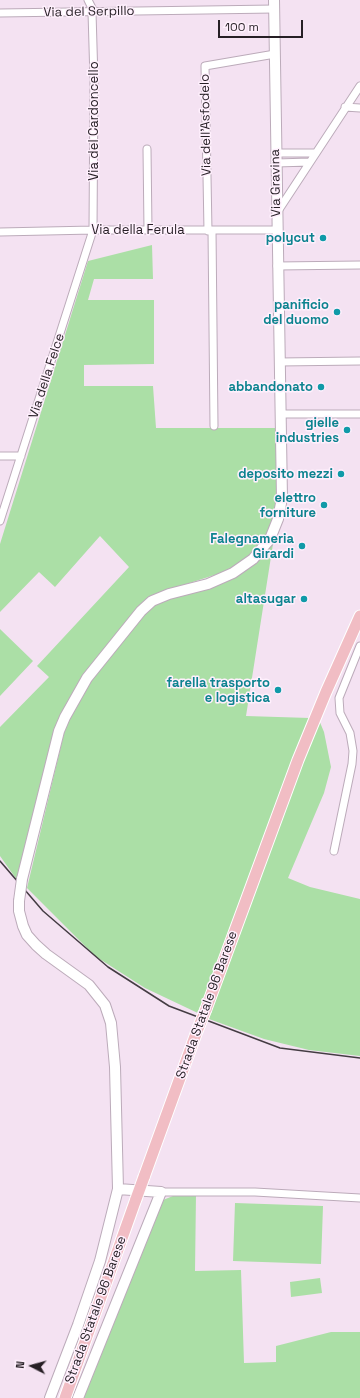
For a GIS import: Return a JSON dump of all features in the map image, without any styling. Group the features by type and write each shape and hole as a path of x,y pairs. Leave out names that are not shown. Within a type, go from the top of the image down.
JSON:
{"main road":[{"name":"Via Gravina","path":"50,1398 78,1325 100,1261 118,1189 114,1067 111,1023 105,1005 89,985 36,945 23,926 19,911 22,878 59,731 87,678 140,611 152,601 169,594 208,584 233,573 252,559 270,540 278,519 282,498 274,5"},
{"name":"Strada Statale 96 Barese","path":"65,1398 197,1031 298,760 360,616"},
{"path":"78,1398 161,1192 118,1189"}],"street":[{"path":"88,0 93,12"},
{"name":"Via del Serpillo","path":"0,13 93,12 274,5"},
{"name":"Via del Cardoncello","path":"93,12 93,230"},
{"name":"Via dell'Asfodelo","path":"214,426 205,66 274,54"},
{"path":"277,213 345,107 360,87"},
{"path":"345,107 355,106 360,108"},
{"path":"147,149 148,230"},
{"path":"276,158 316,153"},
{"path":"276,158 310,162"},
{"name":"Via della Ferula","path":"0,232 93,230 277,230"},
{"name":"Via della Felce","path":"0,521 93,230"},
{"path":"278,266 360,265"},
{"path":"279,362 360,361"},
{"path":"280,414 360,414"},
{"path":"0,456 21,456"},
{"path":"334,851 352,764 353,751 350,733 340,713 339,698 360,646"},
{"path":"161,1192 255,1192 360,1198"}],"green space":[{"path":"152,245 153,279 94,279 88,300 154,300 154,364 84,365 84,386 153,386 156,428 276,428 277,495 274,513 269,529 262,543 254,552 230,570 171,589 147,600 73,694 17,880 0,856 0,727 49,677 37,666 129,567 100,536 55,587 39,572 0,612 0,544 88,261"},
{"path":"273,544 246,716 310,718 202,1015 145,988 95,956 27,888 66,725 94,675 145,612 158,602 236,576"},
{"path":"0,629 33,661 0,696"},
{"path":"319,720 324,732 331,767 324,793 288,878 310,887 360,899 360,1056 309,1050 264,1039 209,1019 222,976 227,970 260,873"},
{"path":"178,1194 196,1194 195,1271 241,1270 244,1363 276,1362 276,1346 331,1332 360,1332 360,1398 83,1398 163,1200"},
{"path":"235,1203 323,1206 321,1264 233,1261"},
{"path":"320,1278 322,1293 291,1297 290,1282"}],"railway":[{"path":"0,861 43,911 108,967 169,1006 280,1048 360,1058"}],"place":[{"name":"polycut","path":"323,238"},
{"name":"panificio del duomo","path":"337,312"},
{"name":"abbandonato","path":"321,387"},
{"name":"gielle industries","path":"347,430"},
{"name":"deposito mezzi","path":"341,474"},
{"name":"elettro forniture","path":"324,505"},
{"name":"Falegnameria Girardi","path":"302,546"},
{"name":"altasugar","path":"304,599"},
{"name":"farella trasporto e logistica","path":"278,690"}]}
